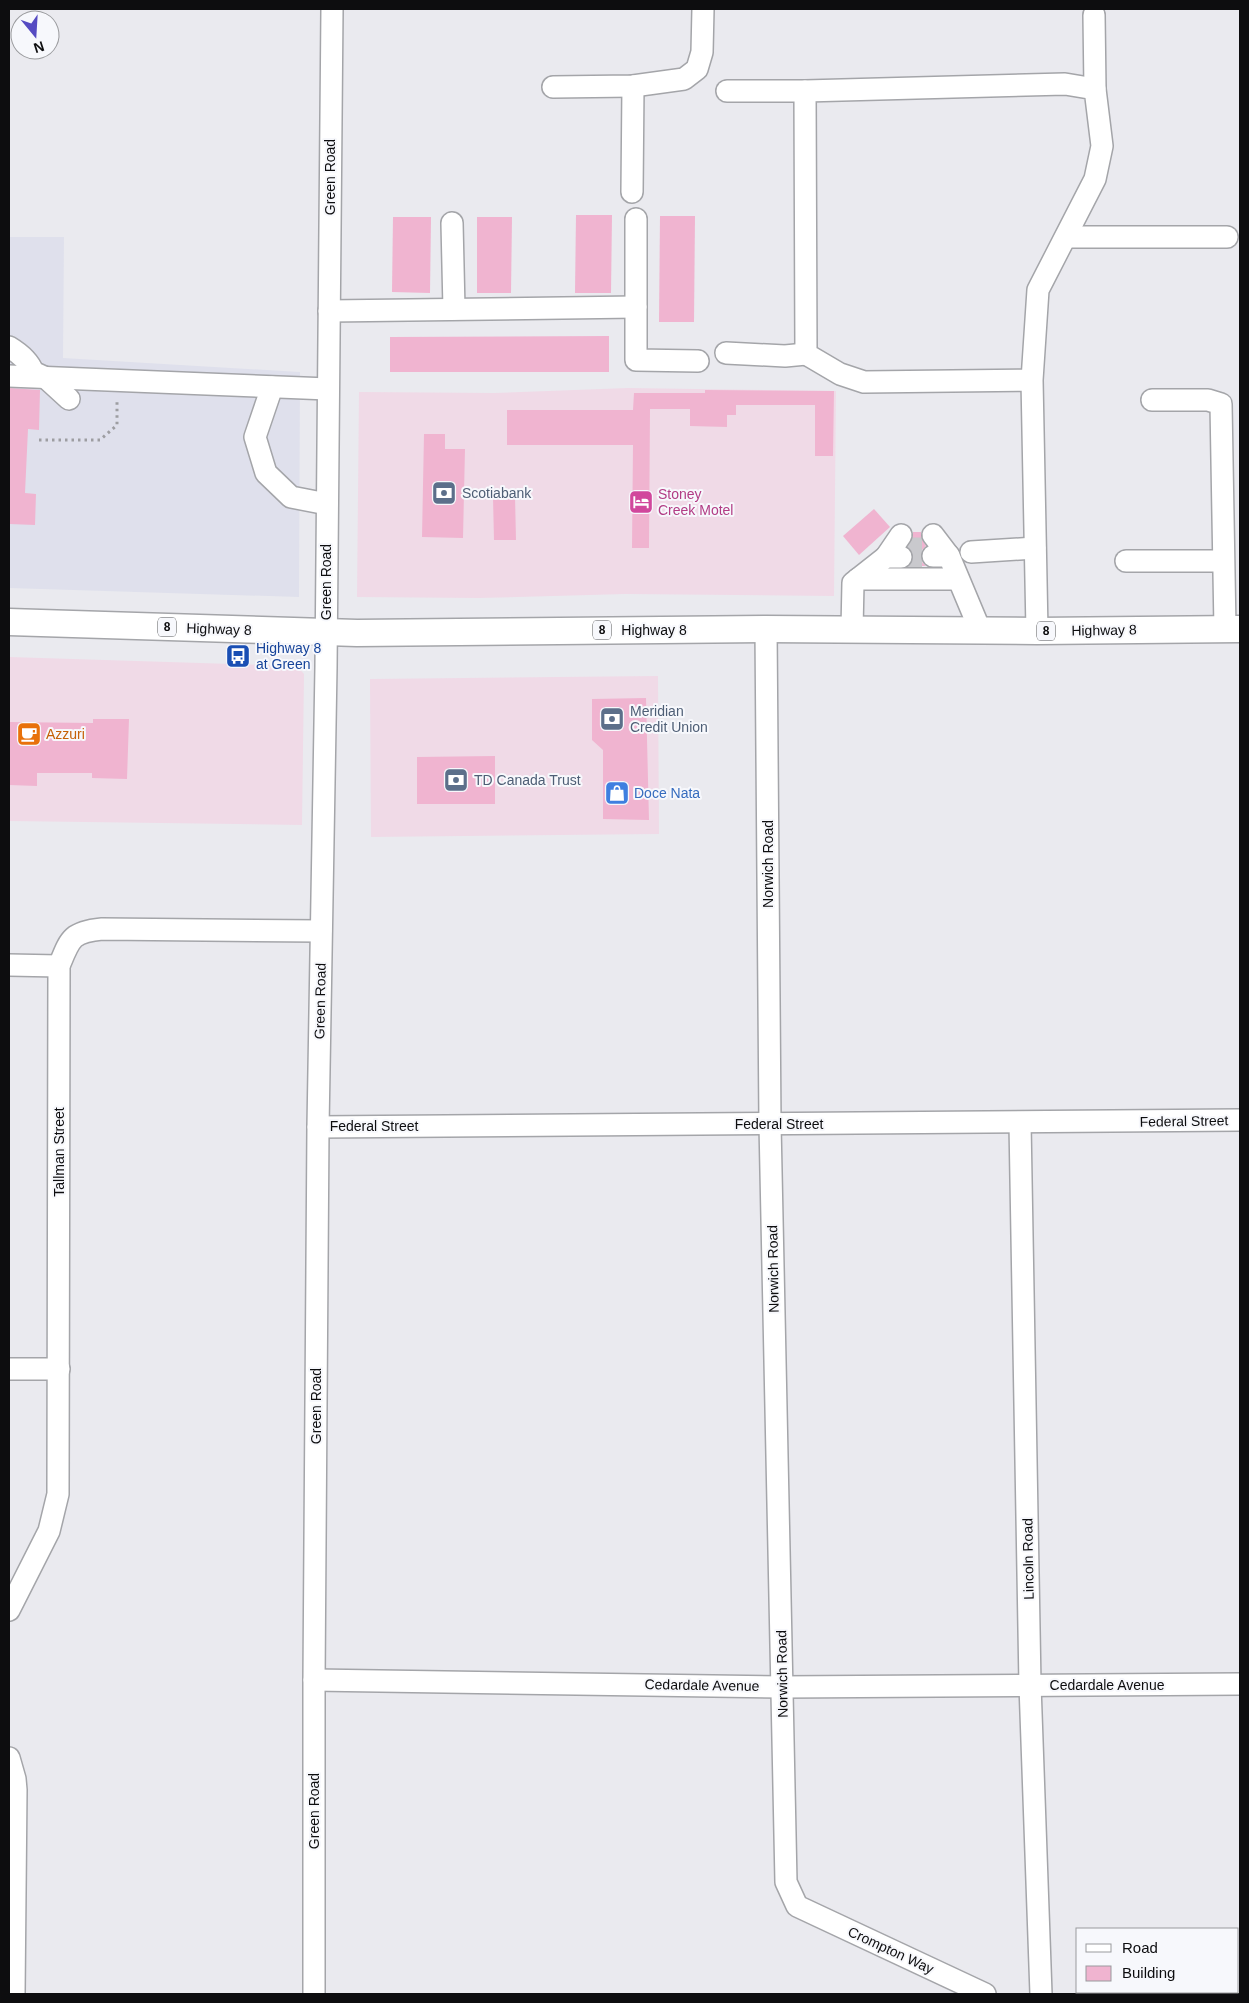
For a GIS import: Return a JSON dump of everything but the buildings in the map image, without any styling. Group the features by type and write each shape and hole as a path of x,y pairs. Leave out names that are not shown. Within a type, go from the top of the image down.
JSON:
{"main road":[{"name":"Highway 8","path":"9,622 326,632 766,629 1037,631 1233,629"}],"street":[{"name":"Green Road","path":"314,1994 318,1127 326,632 332,9"},
{"path":"553,87 633,86 684,80 696,70 702,52 703,9"},
{"path":"1037,631 1032,380 1038,290 1095,179 1102,146 1095,89 1094,15"},
{"path":"727,91 804,91 1065,84 1095,89"},
{"path":"632,192 633,86"},
{"path":"804,91 806,354"},
{"path":"636,219 636,360 698,362"},
{"path":"452,223 454,309"},
{"path":"1066,237 1227,237"},
{"path":"329,311 636,307"},
{"path":"9,347 30,365 33,372 46,378 69,399"},
{"path":"726,353 784,356 806,354 840,374 864,382 1032,380"},
{"path":"9,376 328,389"},
{"path":"272,387 255,437 266,473 290,497 327,504"},
{"path":"1152,400 1208,400 1221,404 1223,561 1233,629"},
{"path":"971,552 1035,548"},
{"path":"852,629 853,583 898,555"},
{"path":"936,555 958,579 980,630"},
{"path":"1126,562 1223,561"},
{"path":"858,579 958,579"},
{"name":"Norwich Road","path":"766,629 770,1124 786,1882 797,1906"},
{"name":"Tallman Street","path":"9,1610 49,1530 58,1494 59,966 70,941 85,930 102,929 321,931"},
{"path":"9,965 59,966"},
{"name":"Federal Street","path":"318,1127 1240,1120"},
{"name":"Lincoln Road","path":"1020,1123 1030,1685 1041,1994"},
{"path":"9,1368 59,1369"},
{"name":"Cedardale Avenue","path":"314,1680 782,1686 1240,1684"},
{"path":"9,1758 16,1790 14,1994"},
{"name":"Crompton Way","path":"797,1906 985,1994"}],"path":[{"path":"39,440 100,440 117,424 117,381"}],"shaded area":[{"path":"9,184 10,237 64,237 63,358 300,372 299,597 9,588"},
{"path":"628,388 836,391 834,596 625,594 478,598 357,597 359,392 494,393"},
{"path":"9,657 297,666 304,674 302,825 9,821"},
{"path":"658,676 659,834 371,837 370,679"}],"tunnel":[{"path":"901,548 933,548"},
{"path":"901,564 933,564"}],"place":[{"name":"Scotiabank","path":"444,493"},
{"name":"Stoney Creek Motel","path":"641,502"},
{"name":"Highway 8 at Green","path":"238,656"},
{"name":"Meridian Credit Union","path":"612,719"},
{"name":"Azzuri","path":"29,734"},
{"name":"TD Canada Trust","path":"456,780"},
{"name":"Doce Nata","path":"617,793"}]}
